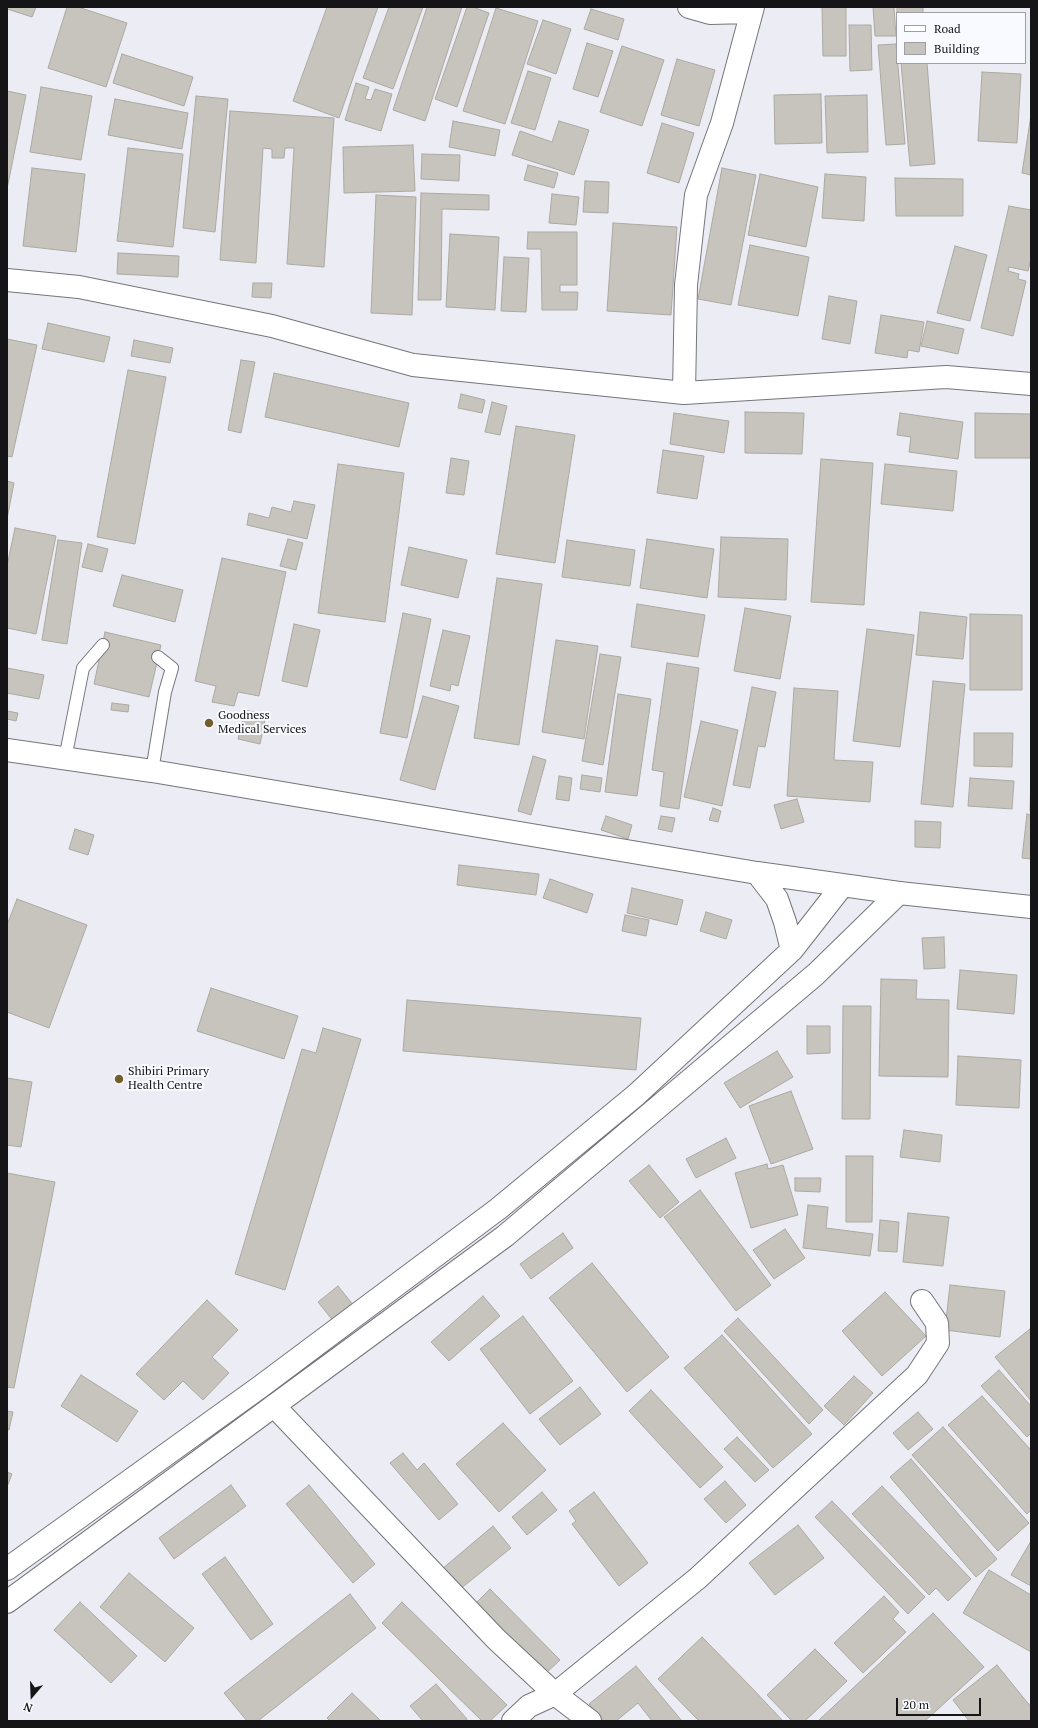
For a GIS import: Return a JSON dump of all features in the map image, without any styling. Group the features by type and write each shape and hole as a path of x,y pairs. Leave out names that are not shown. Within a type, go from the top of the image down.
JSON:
{"main road":[{"path":"684,393 686,285 696,195 722,123 752,9 710,13 689,7"},
{"path":"7,280 79,287 272,326 413,365 684,393 946,377 1031,384"},
{"path":"7,750 152,772 757,873 842,886 1031,907"},
{"path":"757,873 777,899 792,950"},
{"path":"7,1569 260,1387 498,1209 636,1095 792,950 842,886"},
{"path":"7,1602 505,1236 816,974 899,893"},
{"path":"513,1721 529,1706 555,1694 698,1578 917,1375 938,1343 937,1323 922,1301"},
{"path":"274,1406 496,1639 555,1694 590,1721"}],"lane":[{"path":"65,759 82,668 102,644"},
{"path":"152,772 165,692 172,668 158,657"}],"building":[{"path":"7,7 36,7 32,17 7,9"},
{"path":"67,7 78,7 127,23 106,87 48,68"},
{"path":"327,7 378,7 339,118 293,101"},
{"path":"389,7 423,7 393,89 363,78"},
{"path":"427,7 462,7 425,121 393,110"},
{"path":"467,7 473,7 489,13 457,107 435,99"},
{"path":"822,7 846,7 846,56 823,56"},
{"path":"873,7 894,7 896,36 875,36"},
{"path":"897,7 923,7 923,12 897,12"},
{"path":"496,8 538,21 505,124 463,111"},
{"path":"591,9 624,19 618,40 584,29"},
{"path":"543,20 571,29 556,74 527,64"},
{"path":"849,25 871,25 872,70 850,71"},
{"path":"587,43 613,51 598,97 573,89"},
{"path":"896,44 896,64 898,64 905,144 886,145 878,45"},
{"path":"622,46 664,60 642,126 600,112"},
{"path":"122,54 193,77 184,106 113,83"},
{"path":"677,59 715,70 699,126 661,115"},
{"path":"901,64 927,64 935,164 910,166"},
{"path":"528,71 551,78 535,130 511,123"},
{"path":"982,72 1021,74 1017,143 978,141"},
{"path":"356,83 369,87 365,99 371,100 375,89 392,94 381,131 345,120"},
{"path":"41,87 92,96 81,160 30,152"},
{"path":"7,91 26,95 7,189"},
{"path":"821,94 822,143 775,144 774,95"},
{"path":"867,95 868,152 827,153 825,96"},
{"path":"196,96 228,99 215,232 183,228"},
{"path":"115,99 188,113 182,149 108,135"},
{"path":"230,111 334,118 324,267 287,264 294,148 285,148 284,158 272,158 272,149 263,148 256,263 220,260"},
{"path":"1031,115 1031,175 1022,173"},
{"path":"453,121 500,130 495,156 449,147"},
{"path":"559,121 589,130 574,175 512,155 520,131 552,142"},
{"path":"662,123 694,133 679,183 647,173"},
{"path":"413,145 415,191 344,193 343,147"},
{"path":"128,148 183,154 173,247 117,241"},
{"path":"422,154 460,155 459,181 421,179"},
{"path":"528,165 558,173 554,188 524,180"},
{"path":"32,168 85,174 76,252 23,246"},
{"path":"722,168 756,175 731,305 698,299"},
{"path":"760,174 818,187 806,247 748,235"},
{"path":"825,174 866,177 864,221 822,218"},
{"path":"895,178 963,179 963,216 896,216"},
{"path":"585,181 609,182 608,213 583,212"},
{"path":"421,193 489,195 489,210 442,209 441,300 418,300"},
{"path":"552,194 579,197 576,225 549,223"},
{"path":"376,195 416,197 412,315 371,313"},
{"path":"1009,206 1031,210 1031,259 1028,271 1009,267 1008,271 1019,274 1018,279 1026,281 1013,336 981,328"},
{"path":"613,223 677,227 671,315 607,311"},
{"path":"528,232 577,232 577,285 560,285 560,292 578,292 577,310 542,310 541,249 527,249"},
{"path":"450,234 499,237 495,310 446,307"},
{"path":"750,245 809,257 798,316 738,305"},
{"path":"955,246 987,255 970,321 937,313"},
{"path":"118,253 179,256 178,277 117,274"},
{"path":"504,257 529,258 526,312 501,311"},
{"path":"253,283 272,283 271,298 252,297"},
{"path":"829,296 857,301 850,344 822,339"},
{"path":"881,315 924,322 919,352 908,350 907,358 875,353"},
{"path":"927,321 964,329 958,354 921,346"},
{"path":"48,323 110,337 104,362 42,349"},
{"path":"7,339 37,345 12,457 7,456"},
{"path":"134,340 173,348 170,363 131,356"},
{"path":"241,360 255,362 241,433 228,430"},
{"path":"128,370 166,377 135,544 97,537"},
{"path":"274,373 409,403 399,447 265,417"},
{"path":"461,394 485,400 482,413 458,408"},
{"path":"492,402 507,406 500,435 485,432"},
{"path":"745,412 804,413 802,454 745,453"},
{"path":"674,413 729,421 724,453 670,444"},
{"path":"900,413 963,422 958,459 909,452 911,437 897,435"},
{"path":"975,413 1031,414 1031,458 975,458"},
{"path":"516,426 575,435 555,563 496,554"},
{"path":"663,450 704,456 697,499 657,493"},
{"path":"451,458 469,461 464,495 446,493"},
{"path":"821,459 873,463 864,605 811,602"},
{"path":"338,464 404,473 385,622 318,613"},
{"path":"885,464 957,471 953,511 881,504"},
{"path":"7,481 14,483 7,519"},
{"path":"294,501 315,505 307,539 247,525 249,513 269,518 272,507 291,512"},
{"path":"15,528 56,536 36,634 7,628 7,566"},
{"path":"721,537 788,539 786,600 718,597"},
{"path":"288,539 303,543 296,570 280,566"},
{"path":"647,539 714,549 707,598 640,588"},
{"path":"58,540 82,543 67,644 42,640"},
{"path":"567,540 635,550 630,586 562,577"},
{"path":"88,544 108,549 102,572 82,567"},
{"path":"409,547 467,560 458,598 401,585"},
{"path":"222,558 286,572 259,696 238,692 234,706 212,702 216,686 195,681"},
{"path":"122,575 183,590 175,622 113,606"},
{"path":"497,578 542,584 519,745 474,738"},
{"path":"637,604 705,615 698,657 631,647"},
{"path":"745,608 791,616 780,679 734,671"},
{"path":"920,612 967,617 963,659 916,655"},
{"path":"403,613 431,619 407,738 380,733"},
{"path":"970,614 1022,615 1022,690 970,690"},
{"path":"294,624 320,630 307,687 282,681"},
{"path":"867,629 914,635 900,747 853,741"},
{"path":"443,630 470,636 458,686 451,684 450,691 430,686"},
{"path":"105,632 161,645 149,697 94,684"},
{"path":"556,640 598,646 584,739 542,732"},
{"path":"600,654 621,657 603,765 582,761"},
{"path":"667,663 699,668 679,809 660,806 664,772 652,770"},
{"path":"7,668 44,675 39,699 7,693"},
{"path":"933,681 965,684 953,807 921,804"},
{"path":"752,687 776,692 765,747 758,746 750,788 733,785"},
{"path":"794,688 838,691 834,760 873,762 870,802 787,796"},
{"path":"618,694 651,699 637,796 605,792"},
{"path":"423,696 459,706 435,790 400,780"},
{"path":"112,703 129,705 128,712 111,710"},
{"path":"245,710 266,715 260,744 238,739"},
{"path":"7,711 18,713 16,721 7,719"},
{"path":"701,721 738,730 722,806 684,797"},
{"path":"974,733 1013,733 1012,767 974,766"},
{"path":"533,756 546,760 531,815 518,811"},
{"path":"1031,770 1031,811 1030,811"},
{"path":"582,775 602,778 600,792 580,789"},
{"path":"559,776 572,778 569,801 556,799"},
{"path":"970,778 1014,781 1012,809 968,806"},
{"path":"797,799 804,822 781,829 774,805"},
{"path":"713,808 721,811 718,822 709,820"},
{"path":"1027,814 1031,815 1031,859 1022,858"},
{"path":"606,816 632,825 628,839 601,830"},
{"path":"661,816 675,818 672,832 658,829"},
{"path":"915,821 941,822 940,848 915,847"},
{"path":"75,829 94,835 88,855 69,849"},
{"path":"459,865 539,874 536,895 457,885"},
{"path":"550,879 593,894 587,913 543,898"},
{"path":"632,888 683,900 677,925 627,913"},
{"path":"17,899 87,925 49,1028 7,1012 7,925"},
{"path":"706,912 732,920 726,939 700,931"},
{"path":"625,915 649,920 646,936 622,931"},
{"path":"944,937 945,968 924,969 922,938"},
{"path":"960,970 1017,975 1014,1014 957,1009"},
{"path":"881,979 917,980 916,999 949,1000 948,1077 879,1076"},
{"path":"211,988 298,1016 284,1059 197,1031"},
{"path":"407,1000 641,1018 636,1070 403,1051"},
{"path":"843,1006 871,1006 870,1119 842,1119"},
{"path":"807,1026 830,1026 830,1053 807,1054"},
{"path":"323,1028 361,1039 285,1290 235,1274 302,1049 316,1053"},
{"path":"777,1051 793,1077 740,1108 724,1083"},
{"path":"958,1056 1021,1060 1019,1108 956,1105"},
{"path":"7,1078 32,1082 21,1147 7,1145"},
{"path":"791,1091 813,1149 771,1164 749,1106"},
{"path":"904,1130 942,1135 940,1162 900,1157"},
{"path":"726,1138 736,1158 696,1178 686,1159"},
{"path":"846,1156 873,1156 872,1222 846,1222"},
{"path":"767,1164 768,1169 783,1165 798,1215 751,1228 735,1173"},
{"path":"649,1165 679,1202 660,1218 629,1181"},
{"path":"7,1173 55,1182 14,1388 7,1387"},
{"path":"795,1178 821,1178 820,1192 795,1191"},
{"path":"700,1190 771,1285 736,1311 664,1217"},
{"path":"808,1205 828,1207 826,1228 873,1234 870,1256 803,1248"},
{"path":"908,1213 949,1217 943,1266 903,1262"},
{"path":"880,1220 899,1222 897,1252 878,1251"},
{"path":"785,1229 805,1258 774,1279 753,1250"},
{"path":"563,1233 573,1248 531,1279 520,1264"},
{"path":"592,1263 669,1357 627,1392 549,1298"},
{"path":"950,1285 1005,1291 1000,1337 945,1330"},
{"path":"338,1286 354,1306 334,1322 318,1302"},
{"path":"885,1292 926,1336 882,1376 842,1331"},
{"path":"483,1296 500,1316 449,1361 431,1342"},
{"path":"207,1300 238,1330 212,1357 229,1373 203,1400 183,1381 164,1400 136,1374"},
{"path":"523,1316 573,1381 530,1414 480,1349"},
{"path":"738,1318 823,1410 809,1424 724,1331"},
{"path":"1030,1329 1031,1330 1031,1401 995,1357"},
{"path":"722,1335 812,1434 773,1468 684,1368"},
{"path":"999,1370 1031,1406 1031,1433 1027,1437 981,1386"},
{"path":"81,1375 138,1411 117,1442 61,1406"},
{"path":"854,1376 873,1393 844,1425 824,1406"},
{"path":"580,1387 601,1414 560,1445 539,1419"},
{"path":"651,1390 723,1467 700,1488 629,1411"},
{"path":"982,1396 1031,1450 1031,1510 1027,1514 948,1425"},
{"path":"7,1411 13,1412 9,1430 7,1429"},
{"path":"918,1412 933,1429 908,1450 893,1433"},
{"path":"503,1423 546,1470 499,1512 456,1464"},
{"path":"943,1427 1029,1523 998,1551 912,1455"},
{"path":"737,1437 769,1470 755,1482 724,1449"},
{"path":"403,1453 417,1470 424,1463 458,1504 439,1520 390,1463"},
{"path":"911,1459 997,1559 976,1577 890,1477"},
{"path":"7,1472 12,1474 7,1487"},
{"path":"725,1481 746,1505 726,1523 704,1499"},
{"path":"231,1485 246,1506 174,1559 159,1538"},
{"path":"309,1485 375,1564 353,1583 286,1504"},
{"path":"882,1486 971,1579 948,1601 936,1588 929,1595 852,1514"},
{"path":"542,1492 557,1510 527,1535 512,1517"},
{"path":"594,1492 648,1563 619,1586 572,1524 576,1521 569,1511"},
{"path":"832,1501 925,1597 908,1614 815,1517"},
{"path":"798,1525 824,1558 775,1595 749,1563"},
{"path":"493,1526 511,1548 459,1590 442,1569"},
{"path":"1031,1541 1031,1586 1011,1575"},
{"path":"225,1557 273,1624 251,1640 202,1574"},
{"path":"989,1570 1031,1595 1031,1652 963,1613"},
{"path":"129,1573 194,1628 165,1662 100,1607"},
{"path":"490,1589 560,1660 544,1675 474,1605"},
{"path":"350,1594 376,1628 258,1721 247,1721 224,1693"},
{"path":"884,1596 899,1612 893,1619 906,1632 863,1673 834,1643"},
{"path":"80,1602 137,1656 111,1683 54,1630"},
{"path":"402,1602 507,1705 490,1721 482,1721 382,1623"},
{"path":"933,1613 984,1667 925,1721 818,1721"},
{"path":"702,1637 783,1721 699,1721 658,1679"},
{"path":"815,1649 847,1681 805,1721 792,1721 767,1695"},
{"path":"997,1665 1031,1707 1031,1721 969,1721 953,1700"},
{"path":"636,1666 682,1721 652,1721 638,1703 616,1721 604,1721 589,1704"},
{"path":"436,1684 467,1719 466,1721 423,1721 410,1706"},
{"path":"352,1693 381,1721 330,1721 327,1718"}],"place":[{"name":"Goodness Medical Services","path":"209,723"},
{"name":"Shibiri Primary Health Centre","path":"119,1079"}]}
